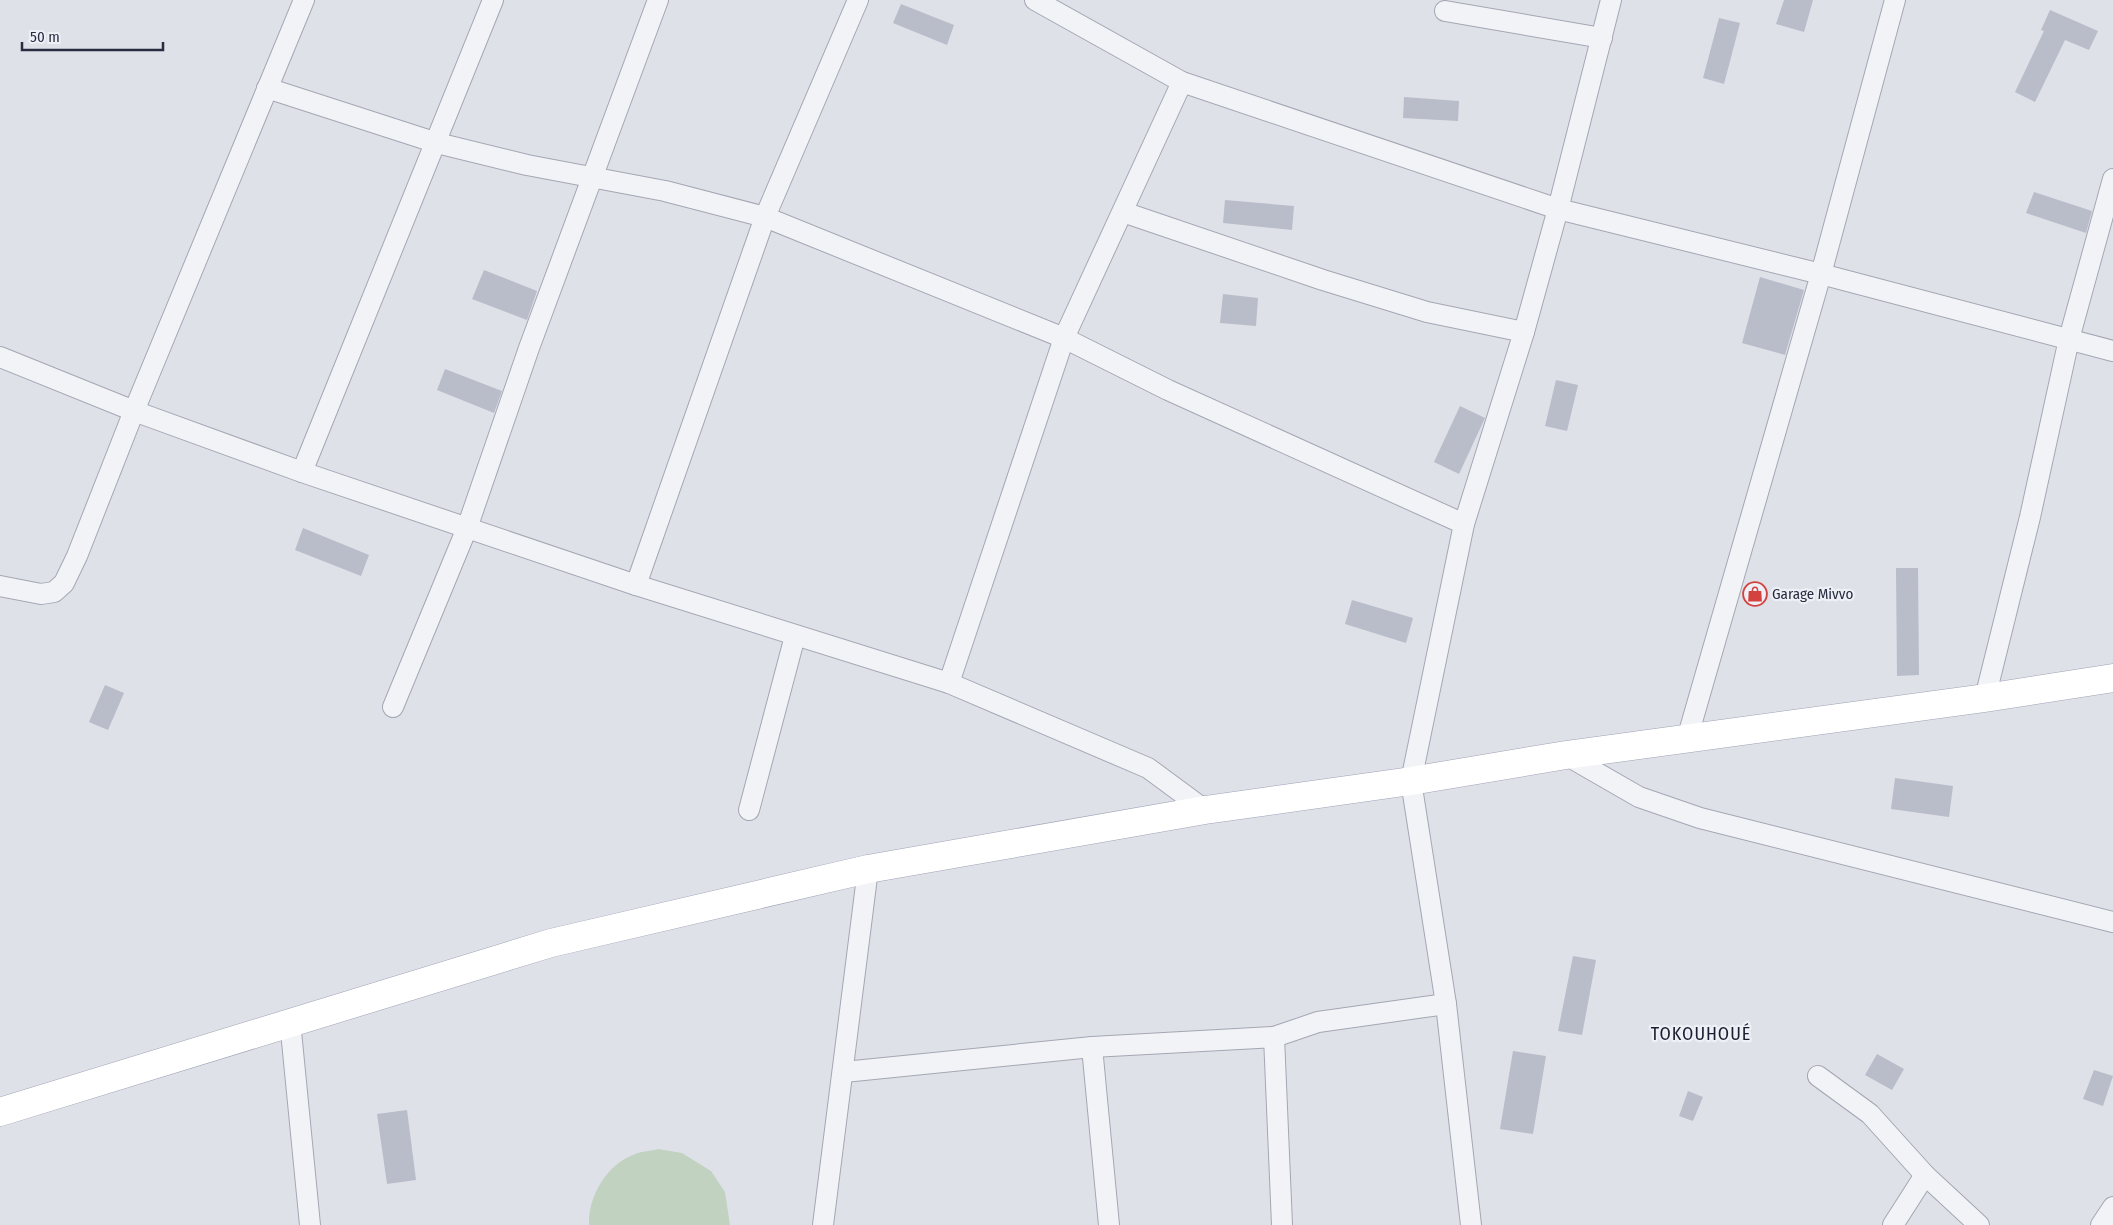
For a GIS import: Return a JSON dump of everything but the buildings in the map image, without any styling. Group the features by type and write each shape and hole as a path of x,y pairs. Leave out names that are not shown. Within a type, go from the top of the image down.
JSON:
{"main road":[{"path":"0,1112 551,943 868,869 1205,810 1411,781 1566,755 1985,698 2113,678"}],"street":[{"path":"0,586 42,594 54,592 64,583 77,556 134,411 304,0"},
{"path":"302,472 494,0"},
{"path":"393,707 467,528 591,178 658,0"},
{"path":"636,585 765,217 858,0"},
{"path":"1037,0 1182,82 1558,209 1822,274 2113,352"},
{"path":"1471,1225 1446,1004 1411,781 1464,524 1524,332 1558,209 1611,0"},
{"path":"1687,739 1822,274 1895,0"},
{"path":"1445,11 1602,38"},
{"path":"949,683 1064,338 1182,82"},
{"path":"267,88 437,143 591,178 665,191 765,217 1064,338 1168,390 1464,524"},
{"path":"1985,698 2030,517 2069,339 2113,180"},
{"path":"1123,212 1332,283 1427,312 1524,332"},
{"path":"0,357 134,411 302,472 636,585 949,683 1148,768 1205,810"},
{"path":"749,810 795,636"},
{"path":"1566,755 1639,797 1700,818 2113,922"},
{"path":"823,1225 844,1072 868,869"},
{"path":"844,1072 1092,1047 1274,1037 1318,1022 1446,1004"},
{"path":"290,1022 310,1225"},
{"path":"1274,1037 1282,1225"},
{"path":"1092,1047 1106,1224"},
{"path":"1818,1076 1870,1114 1925,1175 1979,1225"},
{"path":"1893,1225 1925,1175"},
{"path":"2101,1225 2113,1207"}],"green space":[{"path":"658,1149 682,1153 711,1171 725,1192 730,1225 589,1225 592,1203 596,1192 608,1173 625,1159 638,1153"}],"place":[{"name":"Garage Mivvo","path":"1755,594"}],"district":[{"name":"TOKOUHOUÉ","path":"1701,1034"}]}
